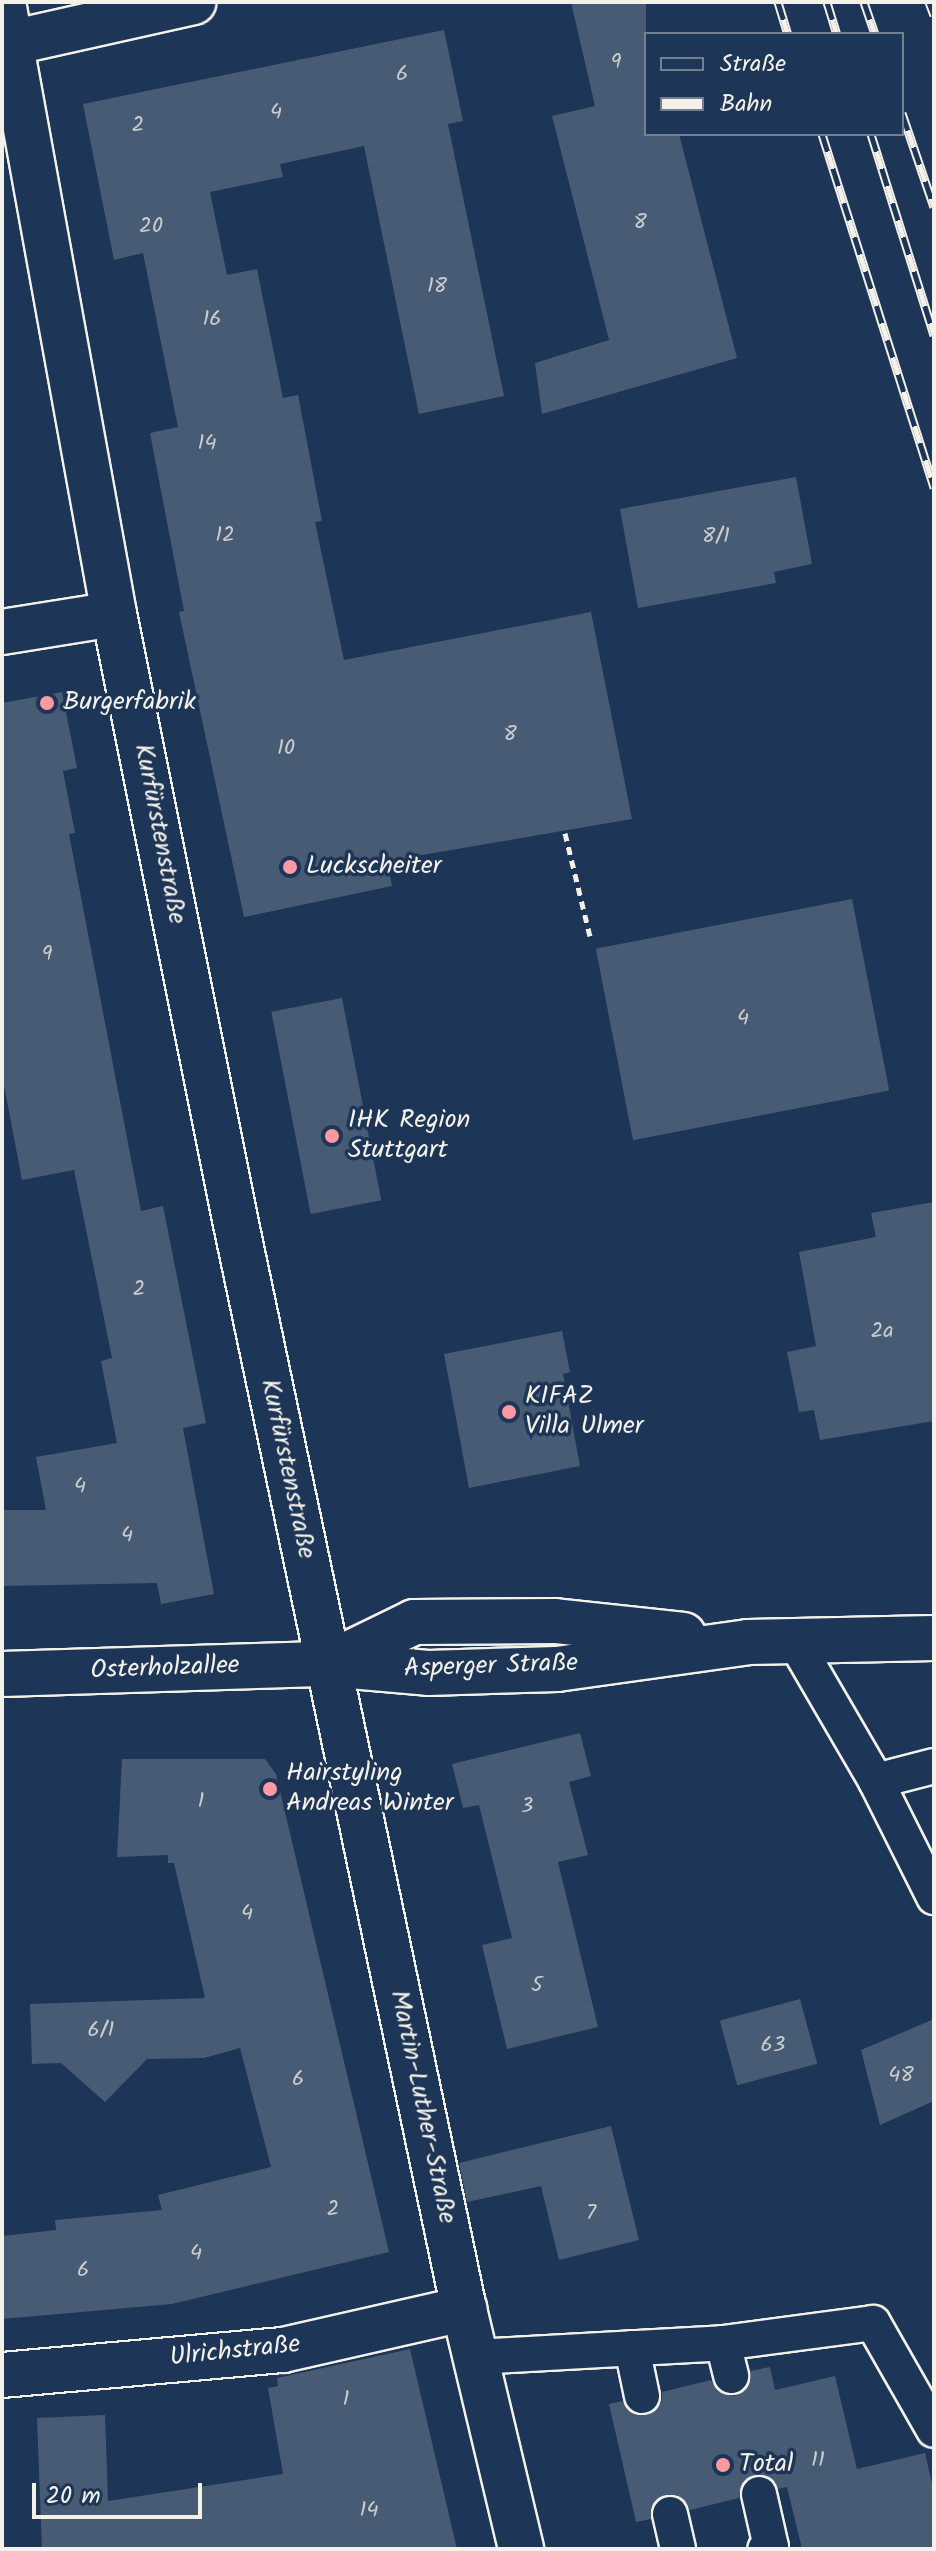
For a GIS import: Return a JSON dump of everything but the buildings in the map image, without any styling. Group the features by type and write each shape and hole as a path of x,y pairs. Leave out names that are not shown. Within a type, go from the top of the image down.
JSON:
{"street":[{"path":"6,22 193,2"},
{"name":"Kurfürstenstraße","path":"6,22 114,614 328,1664"},
{"path":"2,632 114,614"},
{"name":"Asperger Straße","path":"328,1664 428,1673 557,1669 748,1642 934,1638"},
{"name":"Osterholzallee","path":"2,1674 328,1664"},
{"name":"Martin-Luther-Straße","path":"328,1664 464,2309 521,2549"},
{"name":"Ulrichstraße","path":"2,2375 283,2350 464,2309"}],"lane":[{"path":"794,1640 876,1781 934,1897"},
{"path":"876,1781 934,1766"},
{"path":"475,2357 723,2343 873,2323 934,2430"},
{"path":"723,2343 731,2376"},
{"path":"632,2348 642,2396"},
{"path":"759,2494 771,2547 765,2549"},
{"path":"670,2514 678,2549"}],"path":[{"path":"565,833 590,936"}],"railway":[{"path":"778,2 787,32"},
{"path":"827,2 836,32"},
{"path":"864,2 874,32"},
{"path":"929,2 934,15"},
{"path":"904,119 934,207"},
{"path":"823,136 934,488"},
{"path":"872,136 934,335"}],"place":[{"name":"Burgerfabrik","path":"47,703"},
{"name":"Luckscheiter","path":"290,867"},
{"name":"IHK Region Stuttgart","path":"332,1136"},
{"name":"KIFAZ Villa Ulmer","path":"509,1412"},
{"name":"Hairstyling Andreas Winter","path":"270,1789"},
{"name":"Total","path":"723,2465"}]}
